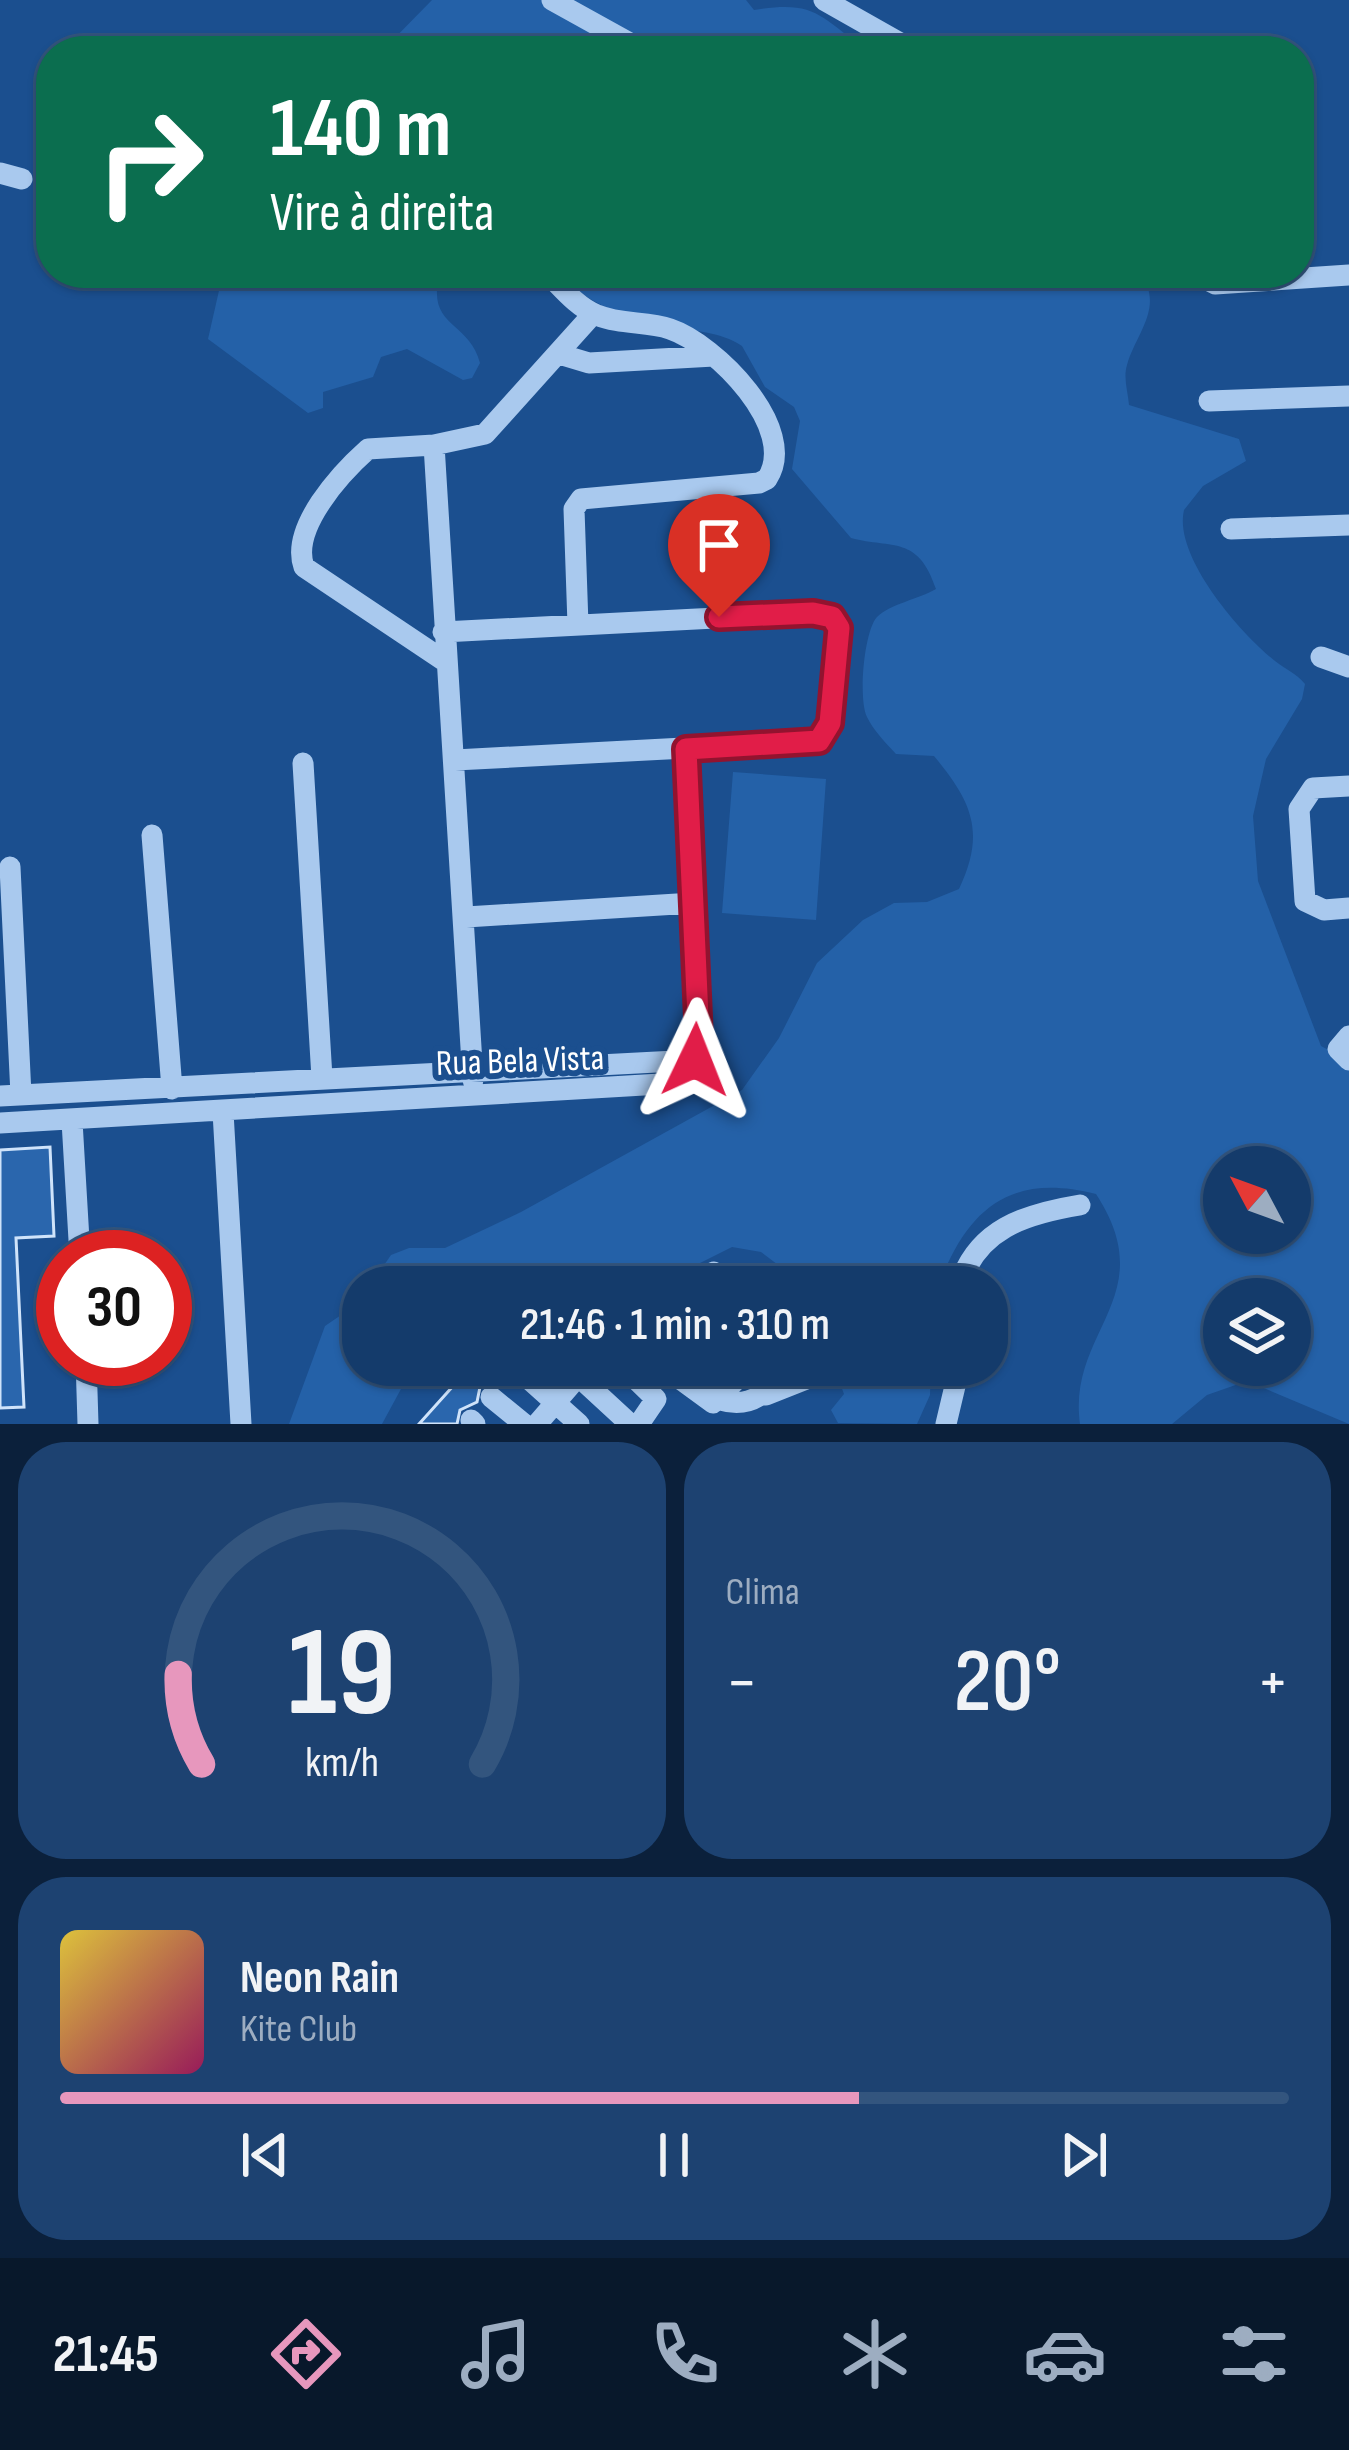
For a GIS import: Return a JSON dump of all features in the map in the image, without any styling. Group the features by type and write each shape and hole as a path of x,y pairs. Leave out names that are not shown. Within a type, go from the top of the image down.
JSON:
{"street":[{"path":"553,0 617,36"},
{"path":"824,0 888,36"},
{"path":"1314,277 1349,275"},
{"path":"564,288 593,314 674,330 714,356 760,408 773,446 772,472 759,483 581,499 574,509 578,625"},
{"path":"446,662 312,575 300,556 308,525 368,448 434,445 484,434 593,314"},
{"path":"559,354 589,363 714,356"},
{"path":"1209,400 1349,396"},
{"path":"434,445 473,1081"},
{"path":"1231,529 1349,525"},
{"path":"443,632 813,613 836,622 830,723 819,741 454,760"},
{"path":"1321,657 1333,666 1349,667"},
{"path":"466,917 693,903 686,749"},
{"path":"303,763 322,1078"},
{"path":"1349,786 1313,788 1299,809 1305,901 1324,910 1349,908"},
{"path":"152,835 172,1089"},
{"path":"10,867 10,1095"},
{"name":"Rua Bela Vista","path":"10,1095 322,1078 667,1087 686,1077 699,1040 693,903"},
{"path":"1349,1036 1338,1049 1349,1060"},
{"name":"Rua Bela Vista","path":"0,1123 231,1111 473,1081"},
{"path":"237,1086 231,1111 241,1424"},
{"path":"72,1121 78,1230"},
{"path":"969,1266 979,1246 1008,1222 1080,1205"},
{"path":"87,1386 88,1424"},
{"path":"537,1386 579,1424"},
{"path":"537,1424 569,1386"},
{"path":"596,1386 630,1424"},
{"path":"639,1424 656,1399 643,1386"},
{"path":"686,1386 700,1398 736,1404 788,1386"},
{"path":"720,1400 732,1386"},
{"path":"765,1395 772,1386"},
{"path":"946,1424 955,1386"},
{"path":"491,1397 524,1424"}],"shaded area":[{"path":"432,0 746,0 754,10 804,9 847,36 397,36"},
{"path":"220,288 438,288 443,314 475,349 480,363 472,378 463,380 407,349 381,357 373,377 323,392 323,408 308,413 208,339"},
{"path":"574,288 1148,288 1149,309 1126,370 1129,405 1239,439 1246,461 1203,486 1184,510 1183,529 1199,571 1228,613 1305,684 1302,699 1266,759 1253,816 1258,881 1321,1046 1349,1061 1349,1424 1259,1386 1311,1386 1311,1278 1203,1278 1203,1386 1233,1386 1207,1395 1172,1424 1080,1424 1086,1363 1117,1287 1120,1260 1114,1230 1096,1194 1066,1188 1039,1188 996,1203 963,1236 947,1266 779,1266 761,1252 732,1247 694,1266 383,1266 391,1255 409,1248 445,1248 521,1212 742,1090 779,1038 817,963 863,920 894,903 927,902 959,889 972,851 971,818 947,773 934,756 896,754 864,708 872,625 889,609 936,589 929,572 902,547 851,538 792,469 800,421 794,407 765,387 742,346 716,335 623,314"},
{"path":"733,772 826,779 816,920 722,913"},
{"path":"342,1314 342,1386 403,1386 382,1424 289,1424 325,1326"},
{"path":"841,1386 930,1386 917,1424 838,1423 831,1410 844,1394"}],"building":[{"path":"50,1147 54,1230 36,1230 36,1237 16,1238 24,1407 0,1408 0,1150"},
{"path":"453,1386 483,1386 477,1402 460,1410 457,1424 419,1424"}],"route":[{"path":"695,1060 699,1040 686,749 819,741 830,723 839,628 824,614 719,617"}]}
